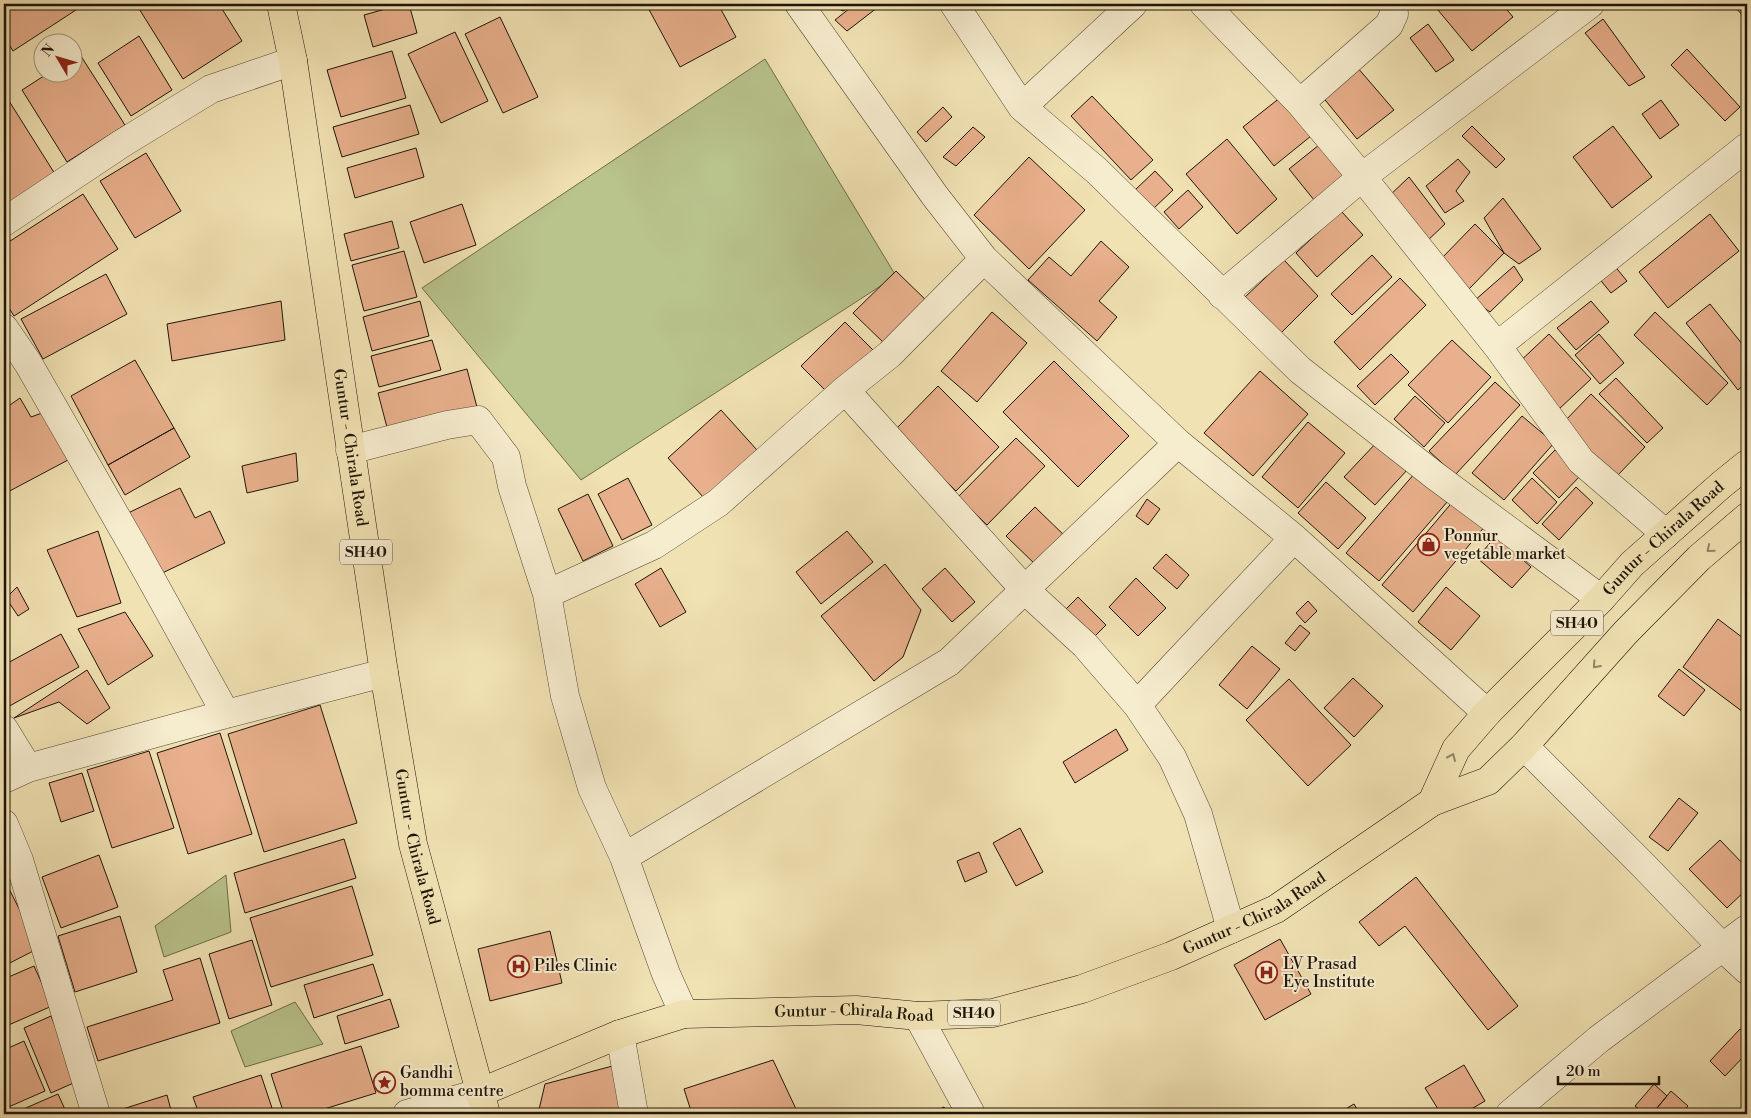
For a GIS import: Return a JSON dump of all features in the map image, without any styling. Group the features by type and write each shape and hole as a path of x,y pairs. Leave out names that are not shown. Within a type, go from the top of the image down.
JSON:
{"main road":[{"name":"Guntur - Chirala Road","path":"281,4 293,61 384,673 413,844 482,1104 620,1034 684,1014 856,1010 918,1016 993,1012 1082,989 1171,956 1276,909 1432,802 1488,780 1524,746 1626,632 1699,558 1747,518"},
{"name":"Guntur - Chirala Road","path":"1432,802 1456,749 1487,713 1602,599 1632,564 1747,464"}],"street":[{"path":"799,4 935,196 984,259 1178,443 1294,538 1487,713"},
{"path":"954,4 1022,107 1097,171 1300,370 1434,475 1602,599"},
{"path":"1022,107 1133,4"},
{"path":"1204,4 1300,103 1362,177 1497,346 1580,461 1666,534"},
{"path":"1300,103 1388,25 1394,14 1393,4"},
{"path":"1222,295 1362,177 1590,4"},
{"path":"4,222 121,144 211,89 293,61"},
{"path":"1497,346 1747,147"},
{"path":"547,594 654,545 718,502 845,390 890,354 984,259"},
{"path":"4,328 28,363 226,714"},
{"path":"845,390 1026,590 1085,645 1137,705 1172,757 1198,814 1231,929"},
{"path":"350,450 447,425 478,420 506,457 512,486 547,594 566,696 592,788 624,857 666,974 684,1014"},
{"path":"624,857 948,662 1026,590 1178,443"},
{"path":"1137,705 1294,538"},
{"path":"4,779 28,768 384,673"},
{"path":"4,729 28,768"},
{"path":"1524,746 1747,970"},
{"path":"4,824 19,860 96,1114"},
{"path":"1510,1114 1599,1039 1747,929"},
{"path":"918,1016 971,1114"},
{"path":"620,1034 634,1114"},
{"path":"407,1114 482,1104"}],"green space":[{"path":"765,59 896,276 581,480 422,288"},
{"path":"226,875 231,932 164,957 155,926"},
{"path":"295,1002 323,1044 245,1067 231,1031"}],"building":[{"path":"4,4 76,4 79,8 42,32 32,32 32,39 13,51 4,36"},
{"path":"136,4 219,4 242,41 183,79"},
{"path":"409,4 417,33 373,47 364,15"},
{"path":"646,4 718,4 736,37 680,67"},
{"path":"830,4 853,4 843,11"},
{"path":"855,4 882,4 847,31 835,20"},
{"path":"1433,4 1502,4 1513,17 1472,51"},
{"path":"1732,4 1747,4 1747,20"},
{"path":"500,17 538,97 503,113 465,34"},
{"path":"1603,19 1645,77 1629,86 1585,33"},
{"path":"1428,24 1454,60 1436,72 1410,38"},
{"path":"455,32 488,101 441,123 408,54"},
{"path":"139,36 172,90 131,116 98,63"},
{"path":"1687,49 1740,107 1725,121 1671,65"},
{"path":"392,51 406,98 341,117 327,70"},
{"path":"82,58 125,125 67,162 22,90 34,82 82,82"},
{"path":"1357,67 1394,110 1357,139 1321,95"},
{"path":"4,93 55,174 4,207"},
{"path":"1092,96 1153,160 1131,180 1071,116"},
{"path":"1281,97 1311,136 1274,166 1243,127"},
{"path":"1661,100 1679,125 1660,139 1642,114"},
{"path":"410,105 419,134 342,157 333,127"},
{"path":"943,107 952,117 926,142 917,132"},
{"path":"1472,126 1505,159 1496,168 1462,136"},
{"path":"1613,126 1652,177 1612,208 1573,157"},
{"path":"973,127 985,137 956,166 943,157"},
{"path":"1227,139 1277,199 1237,234 1186,174"},
{"path":"1319,145 1344,175 1314,200 1289,169"},
{"path":"416,148 424,177 355,198 347,168"},
{"path":"146,153 181,211 135,238 100,181"},
{"path":"1029,157 1085,210 1029,269 974,215"},
{"path":"1458,159 1470,172 1456,191 1464,201 1445,213 1426,186"},
{"path":"1155,171 1173,190 1153,209 1135,190"},
{"path":"1409,177 1445,224 1425,243 1387,198"},
{"path":"1188,190 1203,207 1179,229 1164,212"},
{"path":"83,194 118,249 14,316 4,300 4,245"},
{"path":"1503,198 1541,249 1519,264 1504,253 1484,218"},
{"path":"462,204 476,245 424,263 410,222"},
{"path":"1341,211 1363,235 1317,277 1296,253"},
{"path":"1710,214 1739,251 1668,308 1639,272"},
{"path":"392,221 399,248 351,261 344,234"},
{"path":"1475,224 1504,253 1468,290 1439,261"},
{"path":"1101,241 1129,267 1099,301 1117,317 1097,341 1028,280 1049,257 1071,276"},
{"path":"404,251 417,297 364,311 352,265"},
{"path":"1372,255 1392,277 1352,315 1331,294"},
{"path":"1284,260 1318,296 1278,336 1243,299"},
{"path":"1613,264 1627,281 1611,293 1597,276"},
{"path":"1514,266 1523,280 1490,312 1474,301"},
{"path":"896,271 930,304 888,347 853,313"},
{"path":"106,274 127,314 43,359 21,319"},
{"path":"1400,278 1426,305 1360,370 1334,342"},
{"path":"281,301 285,340 172,361 167,324"},
{"path":"420,301 429,336 372,351 363,317"},
{"path":"1591,301 1609,322 1576,350 1557,328"},
{"path":"1710,304 1747,350 1747,382 1738,390 1686,323"},
{"path":"992,312 1027,343 977,402 941,371"},
{"path":"1655,312 1728,383 1707,405 1634,335"},
{"path":"845,322 876,353 832,397 801,366"},
{"path":"1549,334 1591,379 1558,410 1516,365"},
{"path":"1599,334 1624,363 1600,384 1575,355"},
{"path":"432,340 441,370 379,387 371,356"},
{"path":"1452,340 1491,377 1448,423 1408,385"},
{"path":"1391,354 1409,372 1375,405 1357,386"},
{"path":"135,360 174,428 108,465 71,396"},
{"path":"1054,361 1129,436 1078,487 1003,412"},
{"path":"467,369 478,411 389,435 378,393"},
{"path":"1260,371 1308,414 1253,476 1204,433"},
{"path":"1616,378 1663,428 1647,443 1599,394"},
{"path":"1495,382 1520,405 1455,475 1429,451"},
{"path":"938,386 999,447 956,491 895,430"},
{"path":"1591,394 1645,447 1615,478 1561,425"},
{"path":"1415,396 1445,423 1424,447 1394,419"},
{"path":"20,398 31,417 42,413 68,460 4,494 4,409"},
{"path":"721,410 757,450 704,498 668,458"},
{"path":"1522,416 1554,443 1504,500 1472,473"},
{"path":"1308,422 1345,453 1298,508 1262,477"},
{"path":"174,428 190,457 125,495 108,465"},
{"path":"1016,438 1045,466 987,525 958,497"},
{"path":"1378,441 1408,469 1375,505 1344,477"},
{"path":"1555,450 1582,474 1559,498 1533,473"},
{"path":"296,453 298,481 247,493 242,466"},
{"path":"1415,473 1448,501 1379,581 1346,553"},
{"path":"628,478 652,525 622,540 598,494"},
{"path":"1532,478 1557,502 1537,524 1512,500"},
{"path":"1326,482 1366,518 1338,549 1298,513"},
{"path":"1576,487 1593,503 1559,540 1542,524"},
{"path":"180,488 195,518 210,511 225,543 156,576 126,514"},
{"path":"588,494 613,546 583,561 558,509"},
{"path":"1147,499 1160,509 1148,525 1136,516"},
{"path":"1455,499 1486,525 1413,612 1382,585"},
{"path":"1035,507 1068,539 1039,568 1006,536"},
{"path":"98,531 121,603 77,617 47,550"},
{"path":"847,531 873,562 821,604 796,572"},
{"path":"1496,536 1531,567 1512,588 1477,558"},
{"path":"1166,554 1189,575 1177,589 1153,568"},
{"path":"885,564 921,610 903,657 874,681 821,616"},
{"path":"661,568 686,612 660,627 635,584"},
{"path":"945,568 975,602 952,622 922,589"},
{"path":"1136,578 1166,608 1138,636 1109,607"},
{"path":"17,587 29,609 18,616 6,598"},
{"path":"1446,587 1480,616 1451,650 1418,622"},
{"path":"1078,597 1106,625 1091,640 1063,612"},
{"path":"1308,601 1317,611 1305,623 1296,613"},
{"path":"125,612 153,656 108,685 78,629"},
{"path":"1718,619 1747,641 1747,715 1683,667"},
{"path":"1300,625 1310,633 1295,651 1285,643"},
{"path":"61,634 79,667 6,708 4,704 4,665"},
{"path":"1252,646 1280,669 1247,709 1219,685"},
{"path":"1679,669 1705,690 1684,716 1658,696"},
{"path":"87,670 110,708 87,724 59,702 14,718"},
{"path":"1353,678 1383,706 1354,737 1324,708"},
{"path":"1289,679 1351,745 1308,786 1246,720"},
{"path":"320,705 357,823 264,852 228,734"},
{"path":"1116,729 1128,750 1075,783 1063,762"},
{"path":"220,733 252,834 188,854 157,753"},
{"path":"149,751 174,828 112,848 87,770"},
{"path":"82,773 94,811 61,822 49,783"},
{"path":"1679,798 1698,813 1668,851 1649,837"},
{"path":"1020,828 1043,872 1016,886 993,843"},
{"path":"344,839 356,878 245,913 234,873"},
{"path":"1720,840 1747,868 1747,889 1727,908 1689,869"},
{"path":"979,852 987,872 965,882 957,861"},
{"path":"99,855 118,907 61,928 42,877"},
{"path":"1416,877 1518,1006 1488,1030 1405,926 1379,946 1359,922"},
{"path":"4,879 39,948 4,966"},
{"path":"352,886 373,955 271,987 250,918"},
{"path":"120,916 137,972 75,992 58,936"},
{"path":"550,931 562,983 490,1001 478,949"},
{"path":"1280,939 1311,994 1265,1020 1234,965"},
{"path":"252,940 272,1005 229,1019 209,954"},
{"path":"200,958 220,1023 98,1061 87,1027 173,1000 163,970"},
{"path":"373,964 383,995 314,1018 304,985"},
{"path":"34,966 52,1006 4,1027 4,979"},
{"path":"390,999 399,1027 345,1044 337,1016"},
{"path":"51,1016 78,1081 51,1093 24,1028"},
{"path":"1740,1029 1747,1035 1747,1053 1725,1076 1710,1061"},
{"path":"24,1041 45,1091 4,1109 4,1050"},
{"path":"361,1046 376,1093 308,1114 284,1114 271,1074"},
{"path":"773,1060 796,1109 777,1114 692,1114 684,1089"},
{"path":"620,1064 626,1114 538,1114 545,1084"},
{"path":"1464,1065 1485,1101 1463,1114 1441,1114 1425,1088"},
{"path":"261,1075 274,1114 199,1114 193,1097"},
{"path":"1654,1084 1667,1096 1652,1114 1646,1114 1635,1106"},
{"path":"1671,1091 1688,1106 1681,1114 1652,1114"},
{"path":"58,1094 67,1114 12,1114"},
{"path":"167,1095 172,1114 110,1114 110,1113"},
{"path":"1354,1104 1360,1114 1337,1114"},
{"path":"944,1107 948,1114 929,1114"}],"place":[{"name":"Ponnur vegetable market","path":"1428,545"},
{"name":"Piles Clinic","path":"518,966"},
{"name":"LV Prasad Eye Institute","path":"1267,973"},
{"name":"Gandhi bomma centre","path":"384,1082"}]}
